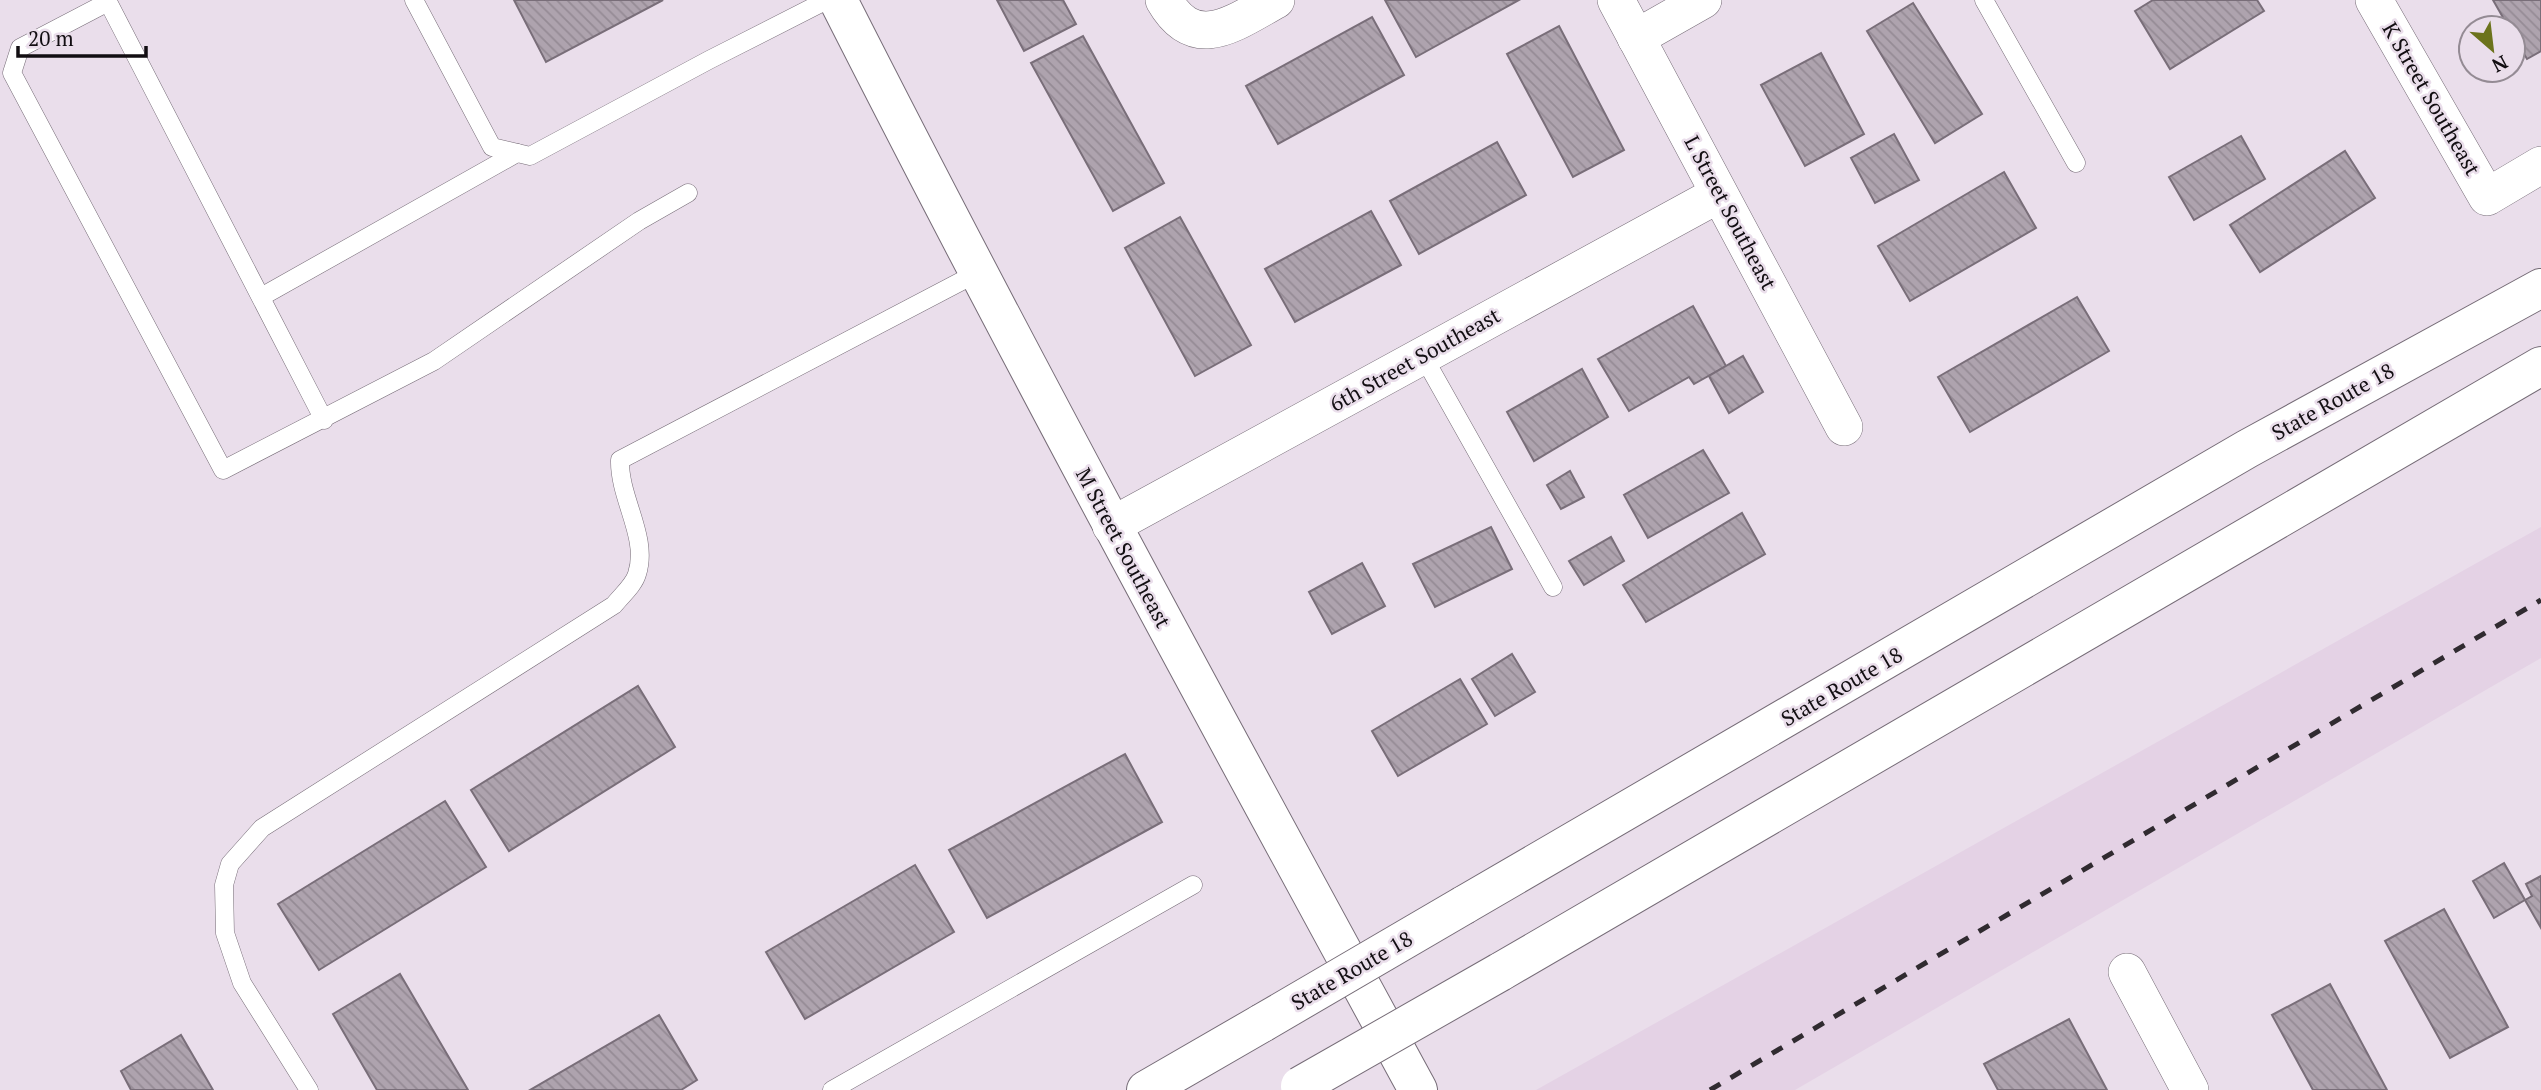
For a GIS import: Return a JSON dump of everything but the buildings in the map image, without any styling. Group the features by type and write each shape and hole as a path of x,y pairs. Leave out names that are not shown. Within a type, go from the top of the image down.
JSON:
{"main road":[{"name":"M Street Southeast","path":"838,0 977,273 1111,526 1418,1090"},
{"name":"State Route 18","path":"1146,1090 1881,665 2247,449 2541,288"},
{"path":"1297,1088 2541,366"}],"street":[{"path":"1164,0 1178,21 1191,29 1205,31 1226,26 1276,0"},
{"name":"L Street Southeast","path":"1615,0 1844,427"},
{"path":"1636,38 1703,0"},
{"name":"K Street Southeast","path":"2374,0 2487,197 2541,165"},
{"name":"6th Street Southeast","path":"1111,526 1719,194"},
{"path":"2127,972 2190,1090"}],"lane":[{"path":"414,0 492,147 530,156 827,0"},
{"path":"1984,0 2076,163"},
{"path":"324,420 108,1 20,48 12,74 223,470 324,420 434,361 639,221 688,193"},
{"path":"261,297 517,153"},
{"path":"309,1090 242,983 225,933 224,885 230,864 262,828 614,605 637,576 641,547 620,478 620,460 977,273"},
{"path":"1423,356 1553,587"},
{"path":"832,1090 1193,885"}],"shaded area":[{"path":"2541,527 2541,658 1795,1090 1536,1090"}],"railway":[{"path":"1710,1090 2541,600"}]}
